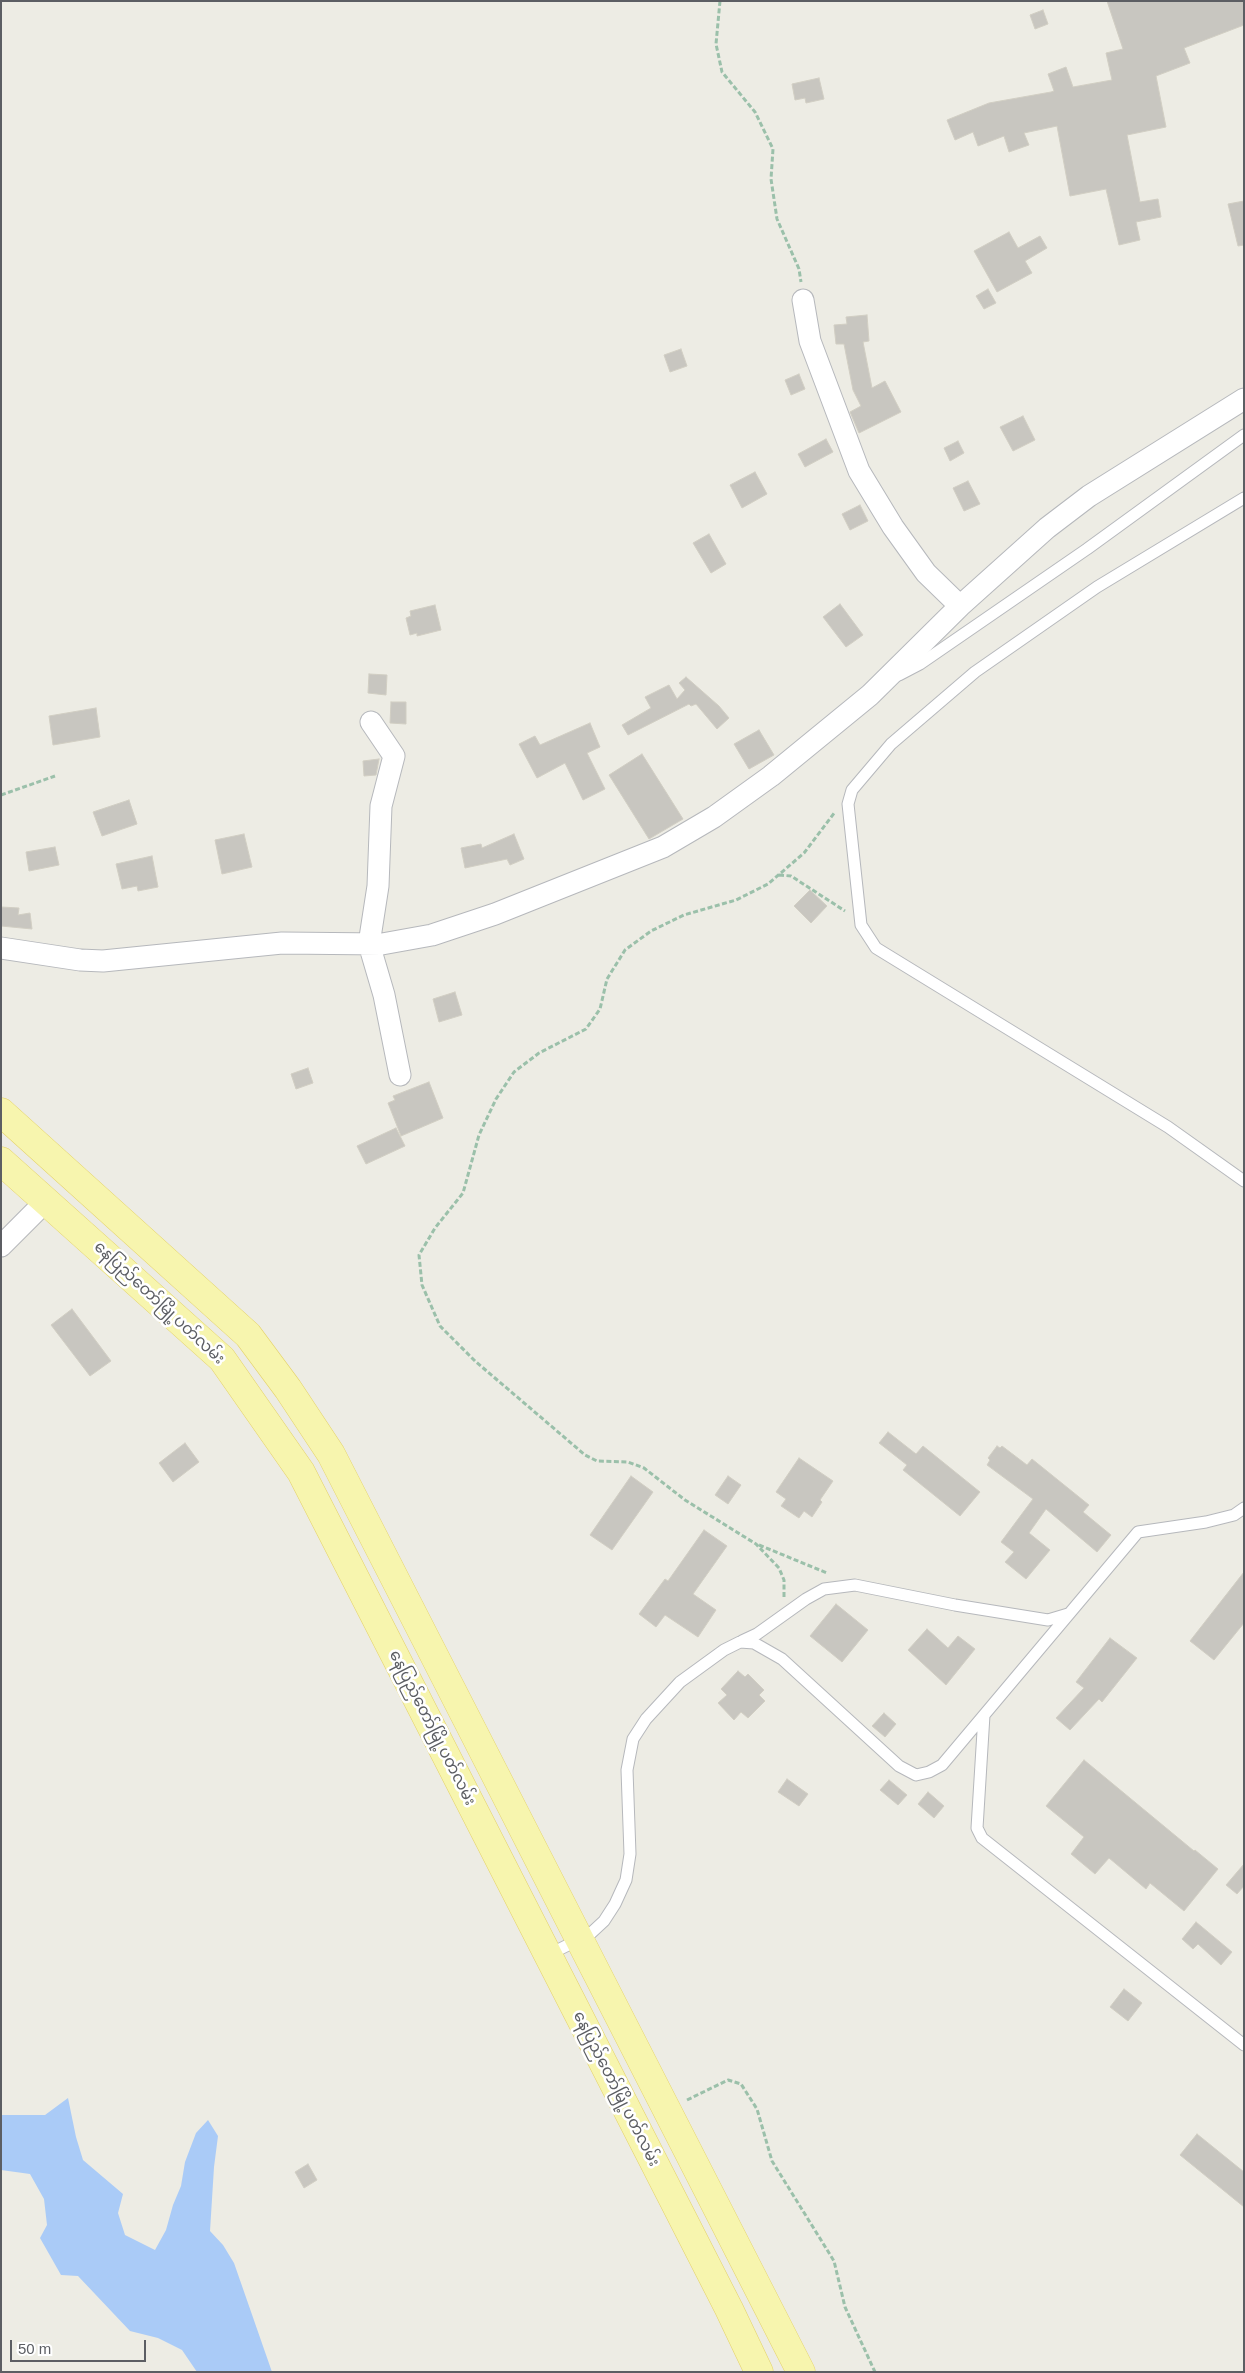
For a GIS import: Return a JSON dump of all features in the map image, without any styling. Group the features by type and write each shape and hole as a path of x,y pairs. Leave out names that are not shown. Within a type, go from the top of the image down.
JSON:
{"main road":[{"path":"1,1112 248,1335 288,1389 331,1454 801,2372"},
{"name":"နေပြည်တော်မြို့ပတ်လမ်း","path":"1,1161 222,1359 301,1472 729,2309 759,2372"}],"street":[{"path":"803,300 810,341 860,471 893,527 926,573 960,606"},
{"path":"1,948 80,960 104,961 282,942 382,944 432,935 495,914 663,847 714,817 770,776 879,686 960,606 1047,528 1089,496 1244,399"},
{"path":"371,722 394,756 381,806 378,886 369,944 384,995 400,1075"},
{"path":"1,1246 46,1201"}],"lane":[{"path":"879,686 920,664 944,648 1087,549 1244,435"},
{"path":"1244,498 1097,588 975,672 891,744 852,790 848,804 861,921 876,948 1168,1127 1244,1181"},
{"path":"740,1642 754,1643 782,1659 899,1766 916,1775 929,1772 942,1765 1138,1532 1206,1522 1234,1515 1243,1510"},
{"path":"548,1955 590,1934 604,1921 615,1904 626,1880 630,1854 627,1770 633,1739 646,1719 680,1682 724,1650 776,1621 806,1598 824,1589 855,1584 955,1605 1040,1619 1048,1620 1069,1614"},
{"path":"984,1715 977,1828 982,1838 1244,2045"}],"path":[{"path":"720,1 716,44 722,72 755,112 773,149 771,179 777,219 799,269 803,300"},
{"path":"1,795 55,776"},
{"path":"852,790 804,853 768,884 736,900 684,915 651,931 625,950 607,979 600,1009 586,1029 539,1054 514,1072 501,1092 479,1135 464,1193 435,1228 419,1255 422,1285 440,1326 476,1361 585,1455 597,1461 628,1462 644,1468 685,1500 756,1544 855,1584"},
{"path":"779,875 791,876 861,921"},
{"path":"756,1544 779,1568 784,1580 784,1601 776,1621"},
{"path":"668,2113 699,2093 728,2080 741,2084 757,2109 772,2161 834,2261 845,2307 875,2372"}],"water":[{"path":"68,2098 83,2160 123,2194 118,2213 125,2235 155,2250 166,2230 181,2186 185,2162 196,2133 208,2120 218,2136 210,2231 223,2245 234,2263 272,2372 197,2372 182,2350 158,2338 130,2331 78,2276 61,2275 40,2238 47,2225 44,2199 30,2174 1,2170 1,2115 45,2115"}],"building":[{"path":"1107,1 1244,1 1244,25 1184,48 1190,63 1156,76 1166,127 1127,135 1140,202 1158,199 1161,217 1136,222 1140,240 1119,245 1106,189 1070,196 1057,126 1024,133 1029,145 1009,152 1004,136 978,146 973,132 955,140 947,120 989,103 1054,91 1048,74 1066,67 1073,87 1112,80 1106,53 1123,49"},
{"path":"1043,10 1048,24 1035,29 1030,15"},
{"path":"819,78 824,99 806,103 805,98 795,100 792,84"},
{"path":"1244,201 1244,245 1238,246 1228,204"},
{"path":"1009,232 1018,248 1040,236 1047,248 1025,261 1032,273 997,292 974,251"},
{"path":"988,289 996,303 984,309 976,296"},
{"path":"867,315 869,341 863,342 872,388 885,381 901,412 859,433 850,412 861,406 853,390 844,344 836,344 834,325 847,324 846,317"},
{"path":"681,349 687,366 670,372 664,355"},
{"path":"799,374 805,389 791,395 785,380"},
{"path":"1023,416 1035,440 1013,451 1000,427"},
{"path":"826,439 833,452 805,467 798,454"},
{"path":"958,441 964,453 950,461 944,448"},
{"path":"755,472 767,494 742,508 730,485"},
{"path":"968,481 980,504 964,511 953,488"},
{"path":"860,505 868,521 850,530 842,514"},
{"path":"709,534 726,564 711,573 693,543"},
{"path":"840,604 863,635 846,647 823,617"},
{"path":"435,605 441,630 417,636 417,633 410,635 406,618 411,616 410,611"},
{"path":"369,674 387,675 386,695 368,693"},
{"path":"686,677 719,706 729,718 717,729 696,704 691,706 689,704 628,735 622,725 651,708 645,697 669,685 677,699 685,690 679,683"},
{"path":"391,702 406,702 406,724 390,723"},
{"path":"96,708 100,737 53,745 49,716"},
{"path":"590,723 600,747 587,753 605,789 583,800 565,763 537,778 519,744 535,736 540,745"},
{"path":"759,730 774,755 749,769 734,744"},
{"path":"642,754 683,819 649,839 609,775"},
{"path":"379,759 376,775 364,776 363,761"},
{"path":"129,800 137,824 102,836 93,812"},
{"path":"244,834 252,867 222,874 215,840"},
{"path":"514,834 524,859 510,865 507,859 465,868 461,848 481,844 482,848"},
{"path":"55,847 59,865 29,871 26,852"},
{"path":"152,856 158,887 138,891 137,886 122,889 116,864"},
{"path":"810,890 827,906 811,923 794,906"},
{"path":"1,907 19,908 18,915 30,913 32,929 1,926"},
{"path":"455,992 462,1015 439,1022 433,999"},
{"path":"308,1068 313,1083 296,1089 291,1074"},
{"path":"429,1082 443,1118 401,1136 388,1103 395,1100 393,1096"},
{"path":"396,1128 405,1146 366,1164 357,1146"},
{"path":"72,1309 111,1361 90,1376 51,1325"},
{"path":"888,1432 916,1454 923,1446 980,1492 960,1516 903,1470 907,1465 879,1443"},
{"path":"185,1443 199,1462 173,1482 159,1463"},
{"path":"997,1446 1000,1448 1002,1446 1027,1465 1032,1459 1089,1505 1083,1512 1111,1535 1097,1552 1046,1509 1029,1533 1050,1550 1026,1579 1005,1562 1014,1552 1001,1542 1033,1499 987,1465 990,1460 988,1458"},
{"path":"799,1458 833,1481 820,1500 822,1502 812,1517 804,1511 799,1518 781,1506 786,1499 776,1492"},
{"path":"631,1476 653,1492 612,1550 590,1535"},
{"path":"728,1476 741,1485 728,1504 715,1495"},
{"path":"704,1530 727,1546 693,1594 716,1610 698,1637 665,1615 656,1627 639,1614 665,1579 668,1581"},
{"path":"1244,1572 1244,1623 1214,1660 1190,1641"},
{"path":"836,1604 868,1630 842,1662 810,1636"},
{"path":"927,1629 948,1648 958,1636 975,1649 946,1685 908,1650"},
{"path":"1110,1638 1137,1658 1102,1702 1099,1699 1070,1730 1056,1718 1084,1688 1076,1682"},
{"path":"738,1671 745,1677 748,1674 764,1690 759,1695 765,1701 748,1718 741,1712 734,1720 718,1703 727,1695 721,1689"},
{"path":"884,1713 896,1724 885,1737 872,1726"},
{"path":"1084,1760 1218,1869 1184,1911 1150,1883 1146,1889 1109,1858 1095,1874 1071,1854 1084,1837 1046,1806"},
{"path":"787,1779 808,1794 799,1806 778,1792"},
{"path":"889,1780 907,1795 898,1805 880,1790"},
{"path":"928,1792 944,1806 934,1818 918,1804"},
{"path":"1244,1864 1244,1886 1237,1894 1226,1885"},
{"path":"1196,1922 1232,1952 1221,1965 1198,1944 1193,1949 1182,1939"},
{"path":"1124,1989 1142,2003 1128,2021 1110,2007"},
{"path":"1197,2134 1244,2172 1244,2207 1180,2155"},
{"path":"308,2164 317,2180 304,2188 295,2172"}]}
